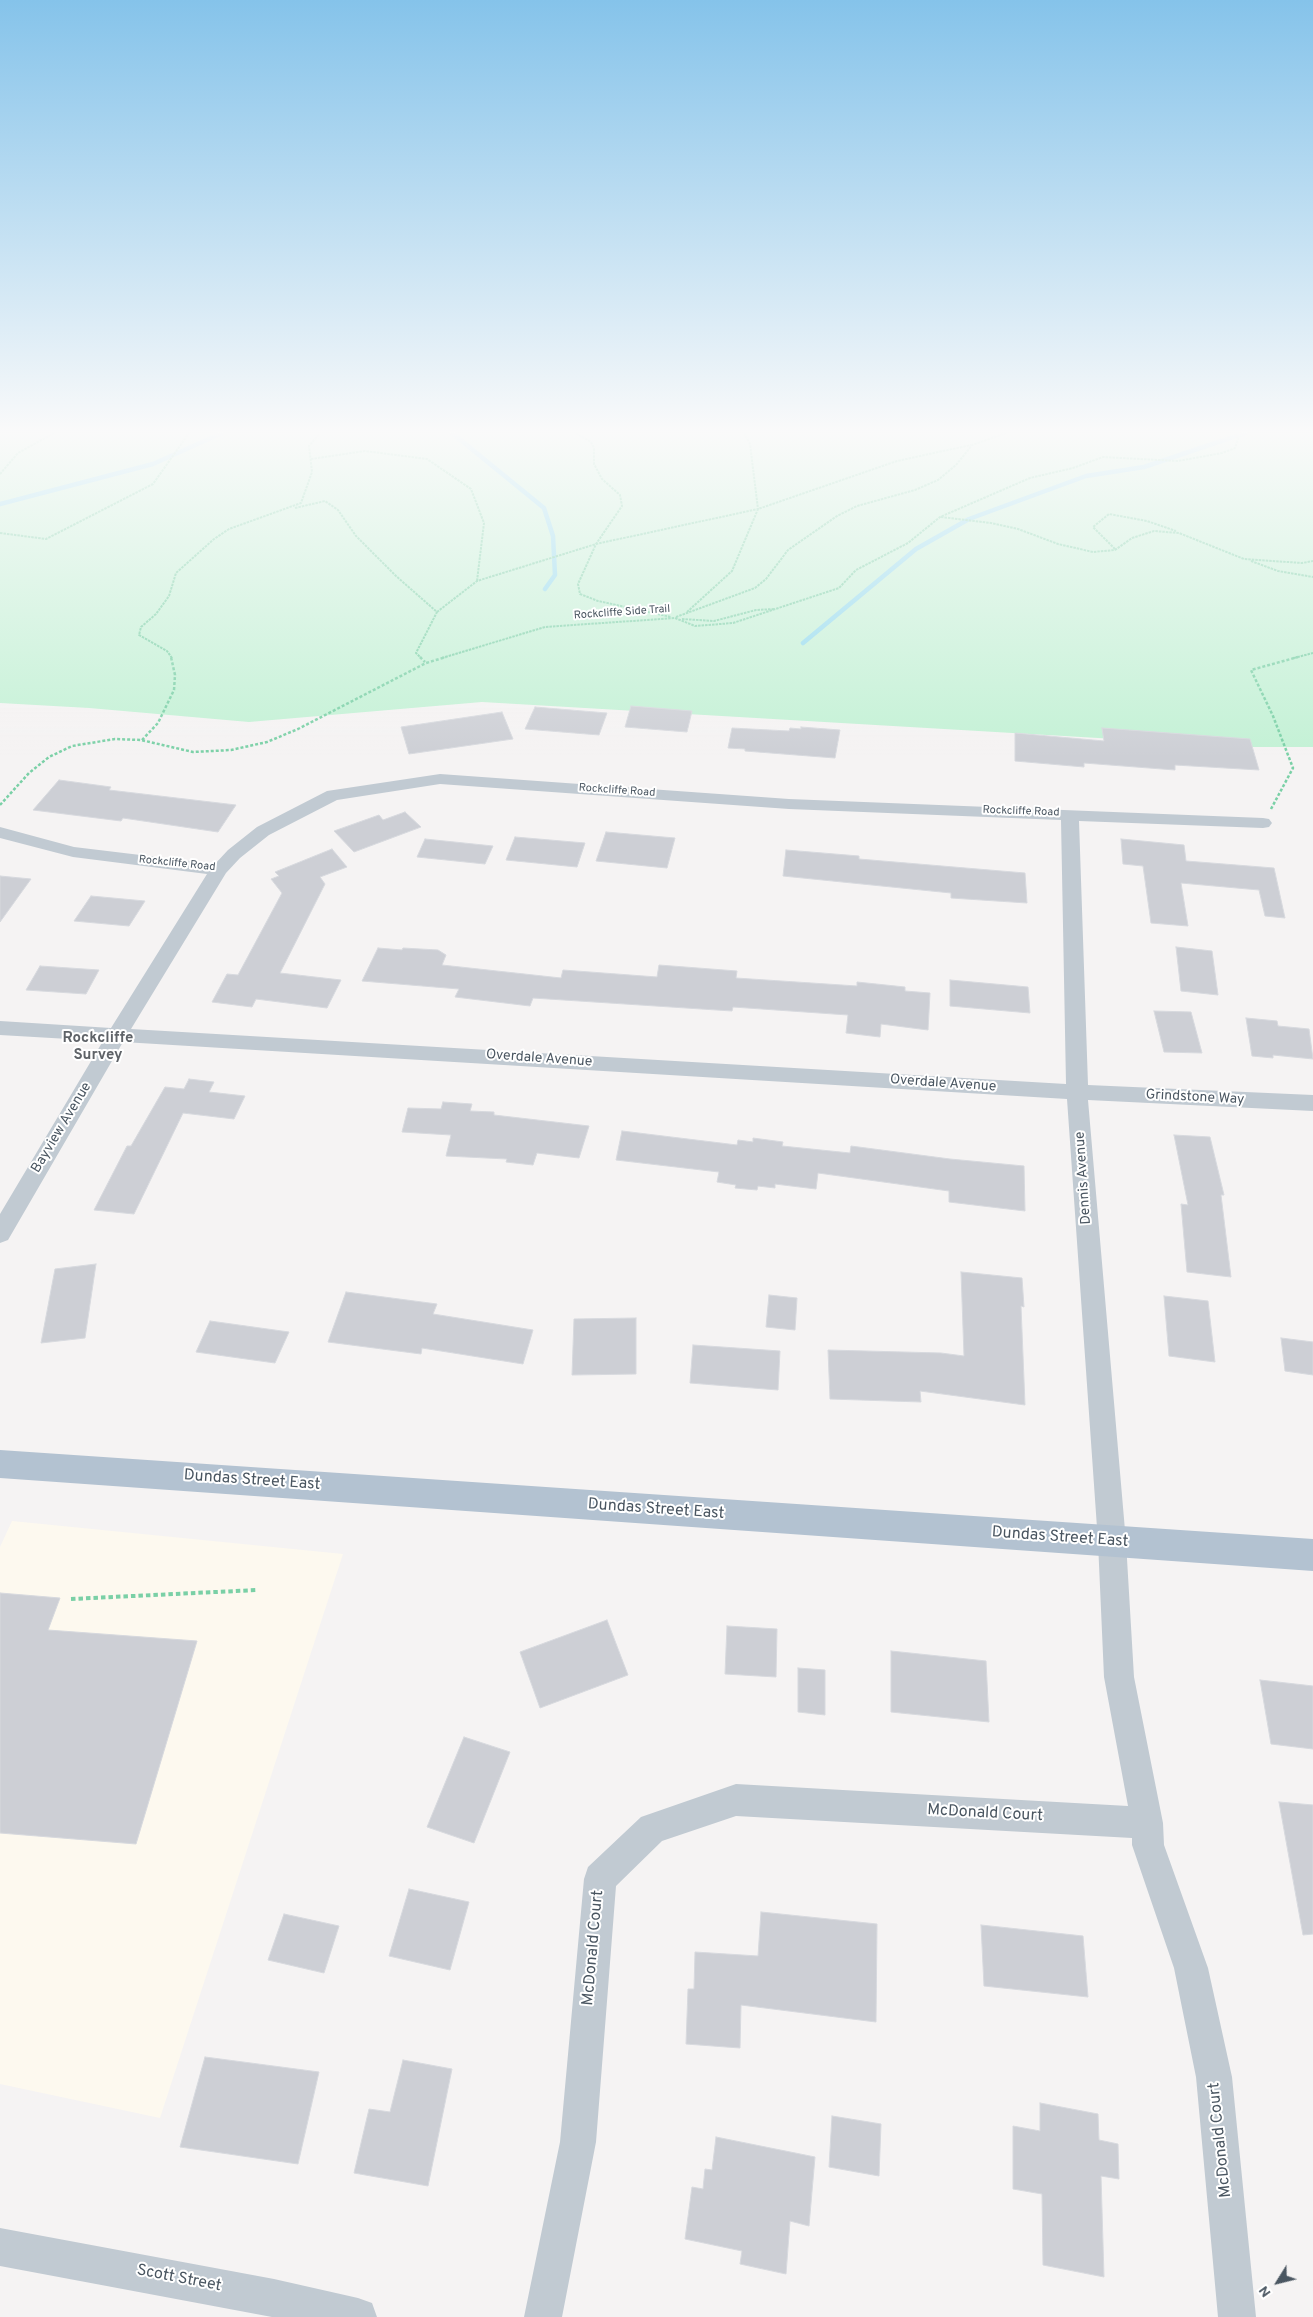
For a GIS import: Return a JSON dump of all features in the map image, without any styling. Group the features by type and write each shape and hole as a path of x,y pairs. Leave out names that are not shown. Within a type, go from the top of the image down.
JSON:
{"main road":[{"name":"Dundas Street East","path":"0,1464 1313,1555"}],"street":[{"name":"Rockcliffe Road","path":"0,832 73,852 219,870 234,854 263,831 334,794 440,779 789,804 1263,823"},
{"name":"Dennis Avenue","path":"1070,814 1077,1092 1112,1542"},
{"name":"Bayview Avenue","path":"0,1234 118,1033 219,870"},
{"name":"Overdale Avenue","path":"0,1028 118,1033 1077,1092"},
{"name":"Grindstone Way","path":"1077,1092 1313,1103"},
{"name":"McDonald Court","path":"1112,1542 1119,1676 1147,1823 1148,1845 1190,1968 1214,2077 1237,2317"},
{"name":"McDonald Court","path":"543,2317 578,2142 600,1879 652,1828 736,1800 1147,1823"},
{"name":"Scott Street","path":"0,2246 274,2298 358,2317"}],"path":[{"path":"141,740 158,723 174,690 175,675 172,658 167,651 148,642 139,635 141,627 156,614 169,596 176,573 212,541"},
{"path":"361,541 396,576 437,612"},
{"path":"477,581 482,541"},
{"path":"598,541 578,584 580,594 598,601 693,621 714,621 756,610 780,608"},
{"path":"426,663 416,654 437,612 477,581 609,541"},
{"path":"685,614 732,571 745,541"},
{"path":"675,618 755,588 766,579 788,550 801,541"},
{"name":"Rockcliffe Side Trail","path":"0,805 29,773 49,757 72,746 115,739 141,740 193,752 231,750 267,742 298,729 426,663 545,627 675,618 695,626 733,623 839,588 856,570 910,541"},
{"path":"1050,541 1093,552 1115,550 1128,541"},
{"path":"1107,541 1115,550"},
{"path":"1199,541 1278,571 1313,577"},
{"path":"1244,559 1302,563 1313,561"},
{"path":"1263,823 1293,768 1273,716 1251,670 1313,653"},
{"path":"71,1599 258,1590"}],"shaded area":[{"path":"12,1521 343,1554 160,2118 0,2084 0,1547"}],"green space":[{"path":"0,541 1313,541 1313,747 1252,747 482,702 249,722 89,708 0,703"}],"building":[{"path":"631,706 692,711 687,732 625,727"},
{"path":"535,707 607,713 599,735 525,729"},
{"path":"502,712 513,739 409,754 401,727"},
{"path":"801,727 840,730 835,758 728,748 732,728 789,731 790,728 801,729"},
{"path":"1102,728 1250,739 1259,770 1175,765 1175,770 1084,763 1084,767 1015,761 1015,733 1104,741"},
{"path":"59,780 111,787 109,790 236,805 218,832 123,818 121,821 33,810"},
{"path":"405,812 421,827 354,852 334,831 379,815 383,820"},
{"path":"606,832 675,838 667,868 596,861"},
{"path":"515,837 585,843 577,867 506,860"},
{"path":"425,839 493,846 485,864 417,857"},
{"path":"1121,839 1184,845 1186,861 1274,868 1285,918 1265,916 1259,890 1181,883 1188,926 1151,923 1143,866 1123,864"},
{"path":"332,849 347,867 320,877 325,884 280,973 341,980 327,1008 256,999 252,1007 212,1002 227,974 238,975 282,893 271,879 279,876 275,872"},
{"path":"786,850 859,856 859,859 1025,873 1027,903 951,898 951,893 783,876"},
{"path":"0,876 31,879 0,922"},
{"path":"91,896 145,901 129,926 74,921"},
{"path":"1176,947 1212,951 1218,995 1181,991"},
{"path":"378,948 438,950 446,955 442,965 561,978 563,970 657,977 659,965 737,971 736,978 857,986 857,982 905,987 905,991 930,993 928,1030 881,1024 880,1037 846,1033 848,1015 733,1007 732,1011 533,998 530,1006 455,997 459,989 362,981"},
{"path":"40,966 99,970 86,994 26,990"},
{"path":"950,980 1028,987 1030,1013 950,1006"},
{"path":"1154,1011 1191,1012 1202,1053 1164,1052"},
{"path":"1246,1018 1277,1021 1278,1026 1309,1029 1313,1059 1273,1055 1273,1058 1252,1056"},
{"path":"189,1079 214,1082 209,1092 245,1096 234,1119 183,1113 134,1214 94,1210 127,1146 131,1146 165,1087 184,1089"},
{"path":"443,1102 472,1104 470,1111 494,1112 494,1115 589,1126 579,1158 537,1153 533,1165 506,1162 507,1159 446,1156 451,1135 402,1132 408,1108 441,1109"},
{"path":"622,1131 737,1145 738,1140 753,1142 753,1138 783,1142 782,1146 850,1153 851,1146 950,1159 1024,1166 1025,1211 949,1202 949,1191 818,1173 816,1189 775,1184 775,1188 758,1186 757,1190 735,1188 736,1185 717,1182 719,1172 616,1160"},
{"path":"1174,1135 1210,1137 1224,1195 1221,1195 1231,1277 1187,1272 1181,1204 1188,1205"},
{"path":"96,1264 85,1338 41,1343 55,1269"},
{"path":"961,1272 1022,1278 1024,1307 1021,1306 1025,1405 920,1391 921,1402 830,1399 828,1350 941,1353 964,1356"},
{"path":"346,1292 437,1304 433,1314 533,1330 523,1364 422,1348 421,1354 328,1342"},
{"path":"769,1295 797,1298 795,1330 766,1327"},
{"path":"1164,1296 1208,1301 1215,1362 1169,1356"},
{"path":"636,1318 636,1374 572,1375 574,1319"},
{"path":"210,1321 289,1332 275,1363 196,1352"},
{"path":"1281,1338 1313,1342 1313,1375 1285,1371"},
{"path":"693,1345 780,1351 778,1390 690,1383"},
{"path":"0,1593 60,1598 48,1630 197,1641 136,1844 0,1833"},
{"path":"607,1620 628,1675 540,1708 520,1652"},
{"path":"727,1626 777,1629 776,1677 725,1674"},
{"path":"891,1651 986,1661 989,1722 891,1712"},
{"path":"798,1668 825,1670 825,1715 798,1712"},
{"path":"1260,1680 1313,1686 1313,1749 1271,1744"},
{"path":"464,1737 510,1752 474,1843 427,1827"},
{"path":"1279,1802 1313,1805 1313,1934 1303,1935"},
{"path":"409,1889 469,1902 450,1970 389,1956"},
{"path":"761,1912 877,1924 876,2022 741,2005 740,2048 686,2044 688,1989 694,1989 695,1952 758,1956"},
{"path":"284,1914 339,1926 324,1973 268,1960"},
{"path":"981,1925 1083,1936 1088,1997 984,1986"},
{"path":"205,2057 319,2072 298,2164 180,2147"},
{"path":"403,2060 452,2069 428,2186 354,2173 369,2109 390,2112"},
{"path":"1040,2103 1098,2114 1099,2140 1118,2144 1119,2179 1101,2176 1104,2277 1043,2265 1042,2194 1013,2189 1013,2126 1040,2131"},
{"path":"832,2116 881,2124 879,2176 829,2167"},
{"path":"716,2137 815,2157 809,2226 790,2221 786,2274 740,2264 742,2251 685,2239 692,2187 703,2189 705,2169 712,2170"}],"waterway":[{"path":"545,589 555,575 553,541"},
{"path":"803,643 916,549 930,541"}],"district":[{"name":"Rockcliffe Survey","path":"98,1048"}]}
